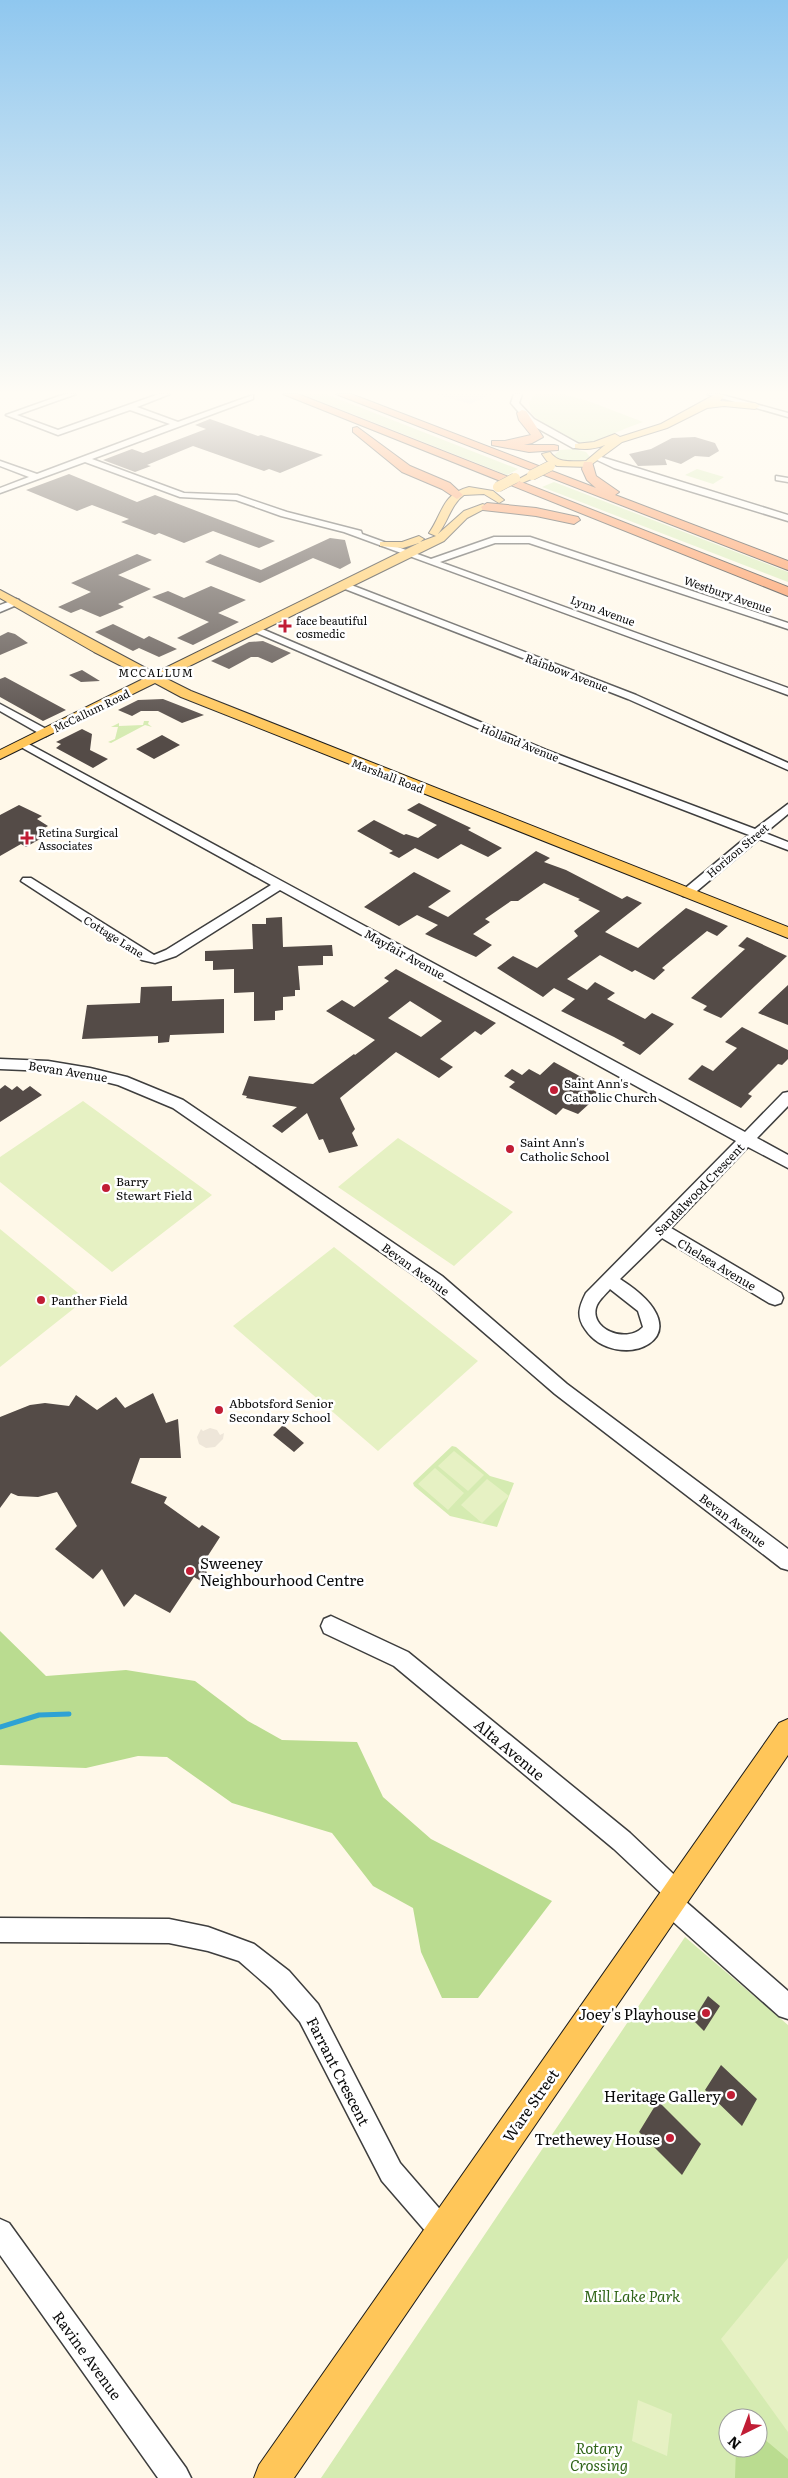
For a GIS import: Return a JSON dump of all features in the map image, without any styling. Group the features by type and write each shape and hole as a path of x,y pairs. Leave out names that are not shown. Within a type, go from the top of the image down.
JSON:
{"highway":[{"path":"512,510 536,512 580,521 788,592"},
{"path":"580,510 788,592"},
{"path":"642,510 788,566"},
{"path":"663,510 788,557"}],"main road":[{"name":"McCallum Road","path":"423,545 430,535 442,524 446,510"},
{"name":"McCallum Road","path":"0,755 442,537 462,515 477,510"},
{"path":"384,544 403,545 430,535"},
{"name":"Marshall Road","path":"0,593 178,691 788,933"},
{"path":"125,694 178,691 179,679 186,664"},
{"name":"Ware Street","path":"272,2478 788,1732"}],"street":[{"name":"Lynn Avenue","path":"275,510 384,544 788,692"},
{"path":"761,510 788,518"},
{"name":"Westbury Avenue","path":"432,562 494,540 530,540 788,626"},
{"name":"Rainbow Avenue","path":"343,585 632,697 788,767"},
{"path":"0,609 16,602"},
{"name":"Holland Avenue","path":"255,629 542,752 788,846"},
{"path":"0,707 46,732"},
{"name":"Mayfair Avenue","path":"23,744 788,1162"},
{"name":"Horizon Street","path":"687,893 788,808"},
{"name":"Cottage Lane","path":"27,881 147,957 155,959 171,953 279,885"},
{"name":"Bevan Avenue","path":"0,1064 48,1066 90,1072 122,1081 178,1104 436,1281 561,1388 788,1561"},
{"name":"Sandalwood Crescent","path":"610,1281 788,1097"},
{"name":"Chelsea Avenue","path":"660,1229 775,1298"},
{"name":"Alta Avenue","path":"331,1626 401,1659 622,1841 673,1898 788,2007"},
{"name":"Farrant Crescent","path":"0,1930 169,1931 208,1939 246,1952 280,1980 309,2012 391,2172 442,2231"},
{"name":"Ravine Avenue","path":"0,2232 176,2478"}],"green space":[{"path":"601,510 626,510 788,572 788,582"},
{"path":"144,721 149,721 148,724 152,727 145,725 111,743 108,742 115,739 118,727 111,727 119,723 119,726 143,725"},
{"name":"Barry Stewart Field","path":"83,1101 212,1195 112,1272 0,1182 0,1157"},
{"path":"398,1138 513,1212 454,1266 338,1187"},
{"name":"Panther Field","path":"0,1229 83,1297 82,1302 0,1367"},
{"path":"334,1247 478,1361 378,1451 233,1326"},
{"path":"452,1446 456,1447 490,1476 514,1483 497,1527 450,1516 414,1486 413,1483"},
{"path":"454,1451 484,1475 468,1491 438,1466"},
{"path":"435,1468 464,1493 448,1510 418,1484"},
{"path":"487,1479 509,1496 482,1523 461,1505"},
{"path":"0,1631 46,1676 126,1670 195,1681 248,1721 282,1740 357,1742 383,1797 431,1839 552,1901 478,1998 442,1998 421,1952 413,1908 373,1886 332,1833 232,1803 167,1757 138,1756 86,1768 0,1765"},
{"name":"Mill Lake Park","path":"685,1937 788,2025 788,2478 321,2478"},
{"path":"788,2258 788,2432 721,2339"},
{"path":"638,2400 672,2414 667,2456 632,2441"},
{"path":"768,2442 788,2459 788,2478 735,2478 736,2458 768,2458"}],"shaded area":[{"path":"210,1428 217,1430 220,1435 224,1433 223,1439 215,1447 206,1448 199,1444 197,1437 201,1429 203,1431"}],"building":[{"path":"104,510 193,510 275,541 259,548 213,531 184,543 159,533 155,535 121,522 129,519"},
{"path":"330,538 345,540 351,563 340,569 313,558 260,583 205,562 220,554 261,570"},
{"path":"137,554 152,560 118,575 151,589 118,604 124,607 100,617 81,609 71,613 58,607 91,592 71,583"},
{"path":"211,586 246,600 218,613 239,622 193,645 177,638 209,622 152,597 168,591 184,598"},
{"path":"113,624 144,639 149,636 177,649 159,657 139,648 133,651 95,632"},
{"path":"8,632 15,634 28,643 0,655 0,636"},
{"path":"263,641 291,653 272,663 258,657 251,657 229,669 211,661 249,642"},
{"path":"82,670 100,681 81,682 69,675"},
{"path":"5,677 66,710 43,721 0,697 0,679"},
{"path":"163,699 204,715 182,723 158,711 141,711 132,716 118,710 138,700"},
{"path":"82,729 92,734 90,750 108,759 93,768 56,748 61,744 56,742"},
{"path":"162,735 180,745 154,759 136,749"},
{"path":"419,803 471,828 468,830 502,848 488,857 461,844 438,859 415,848 399,858 389,853 393,851 357,831 374,820 404,835 418,838 437,825 407,810"},
{"path":"19,805 42,816 37,819 48,826 41,830 45,832 36,837 40,839 26,847 21,844 0,856 0,815"},
{"path":"536,851 550,858 544,862 566,870 622,899 627,896 642,903 605,932 638,948 686,908 728,926 717,936 707,931 662,968 665,970 654,980 635,970 632,972 600,955 567,979 587,990 595,982 615,993 607,999 645,1019 652,1013 674,1024 640,1055 622,1045 625,1043 561,1011 575,999 554,988 543,997 497,968 513,956 537,968 578,936 574,931 600,911 578,900 580,899 544,883 518,901 511,901 485,919 490,922 473,934 492,945 476,957 425,934 438,925 417,915 399,926 364,907 414,872 451,891 428,907 448,917"},
{"path":"282,917 283,947 332,945 333,956 323,956 323,965 298,966 300,990 295,990 295,996 283,997 283,1010 275,1011 275,1020 254,1021 254,992 234,993 234,969 213,970 213,961 205,961 205,951 253,949 252,924 266,924 266,918"},
{"path":"747,937 787,956 721,1018 703,1010 707,1006 691,998 745,949 738,946"},
{"path":"396,969 496,1023 481,1035 475,1031 440,1059 453,1067 439,1078 396,1052 340,1098 355,1129 352,1133 358,1146 329,1153 323,1139 319,1140 307,1113 282,1133 272,1126 297,1107 246,1098 247,1096 242,1095 249,1076 313,1084 355,1055 375,1040 326,1011 342,1000 354,1007 389,981 384,978","holes":["410,1001 442,1021 421,1037 388,1018"]},
{"path":"788,985 788,1025 758,1013"},
{"path":"172,986 172,1001 224,999 224,1033 170,1035 169,1042 158,1043 158,1036 82,1039 87,1005 140,1003 141,987"},
{"path":"742,1027 788,1050 788,1059 782,1065 778,1064 748,1094 752,1096 741,1108 688,1079 702,1065 713,1071 737,1048 725,1042"},
{"name":"Saint Ann's Catholic Church","path":"554,1062 585,1079 581,1083 600,1094 578,1114 563,1108 556,1115 509,1087 515,1082 504,1076 512,1069 522,1075 529,1069 540,1075"},
{"path":"5,1085 12,1090 17,1086 23,1091 30,1086 42,1095 0,1122 0,1089"},
{"path":"153,1393 166,1423 178,1419 181,1458 140,1458 131,1483 167,1497 164,1503 199,1528 202,1525 220,1537 200,1568 207,1572 201,1581 194,1577 170,1613 135,1594 124,1607 102,1569 93,1579 55,1549 77,1526 57,1492 38,1497 18,1496 11,1493 0,1508 0,1417 30,1405 45,1403 69,1406 76,1395 97,1410 116,1397 125,1408"},
{"path":"283,1425 304,1443 294,1452 273,1435"},
{"name":"Joey's Playhouse","path":"708,1996 720,2006 704,2031 693,2020"},
{"name":"Heritage Gallery","path":"721,2065 757,2099 742,2126 705,2090"},
{"name":"Trethewey House","path":"658,2101 701,2144 682,2175 639,2132"}],"waterway":[{"path":"0,1727 39,1715 69,1714"}],"place":[{"name":"face beautiful cosmedic","path":"285,626"},
{"name":"Retina Surgical Associates","path":"27,838"},
{"name":"Saint Ann's Catholic Church","path":"554,1090"},
{"name":"Saint Ann's Catholic School","path":"510,1149"},
{"name":"Barry Stewart Field","path":"106,1188"},
{"name":"Panther Field","path":"41,1300"},
{"name":"Abbotsford Senior Secondary School","path":"219,1410"},
{"name":"Sweeney Neighbourhood Centre","path":"190,1571"},
{"name":"Joey's Playhouse","path":"706,2013"},
{"name":"Heritage Gallery","path":"731,2095"},
{"name":"Trethewey House","path":"670,2138"}],"district":[{"name":"MCCALLUM","path":"156,672"}],"park label":[{"name":"Rotary Crossing","path":"599,2456"}]}
